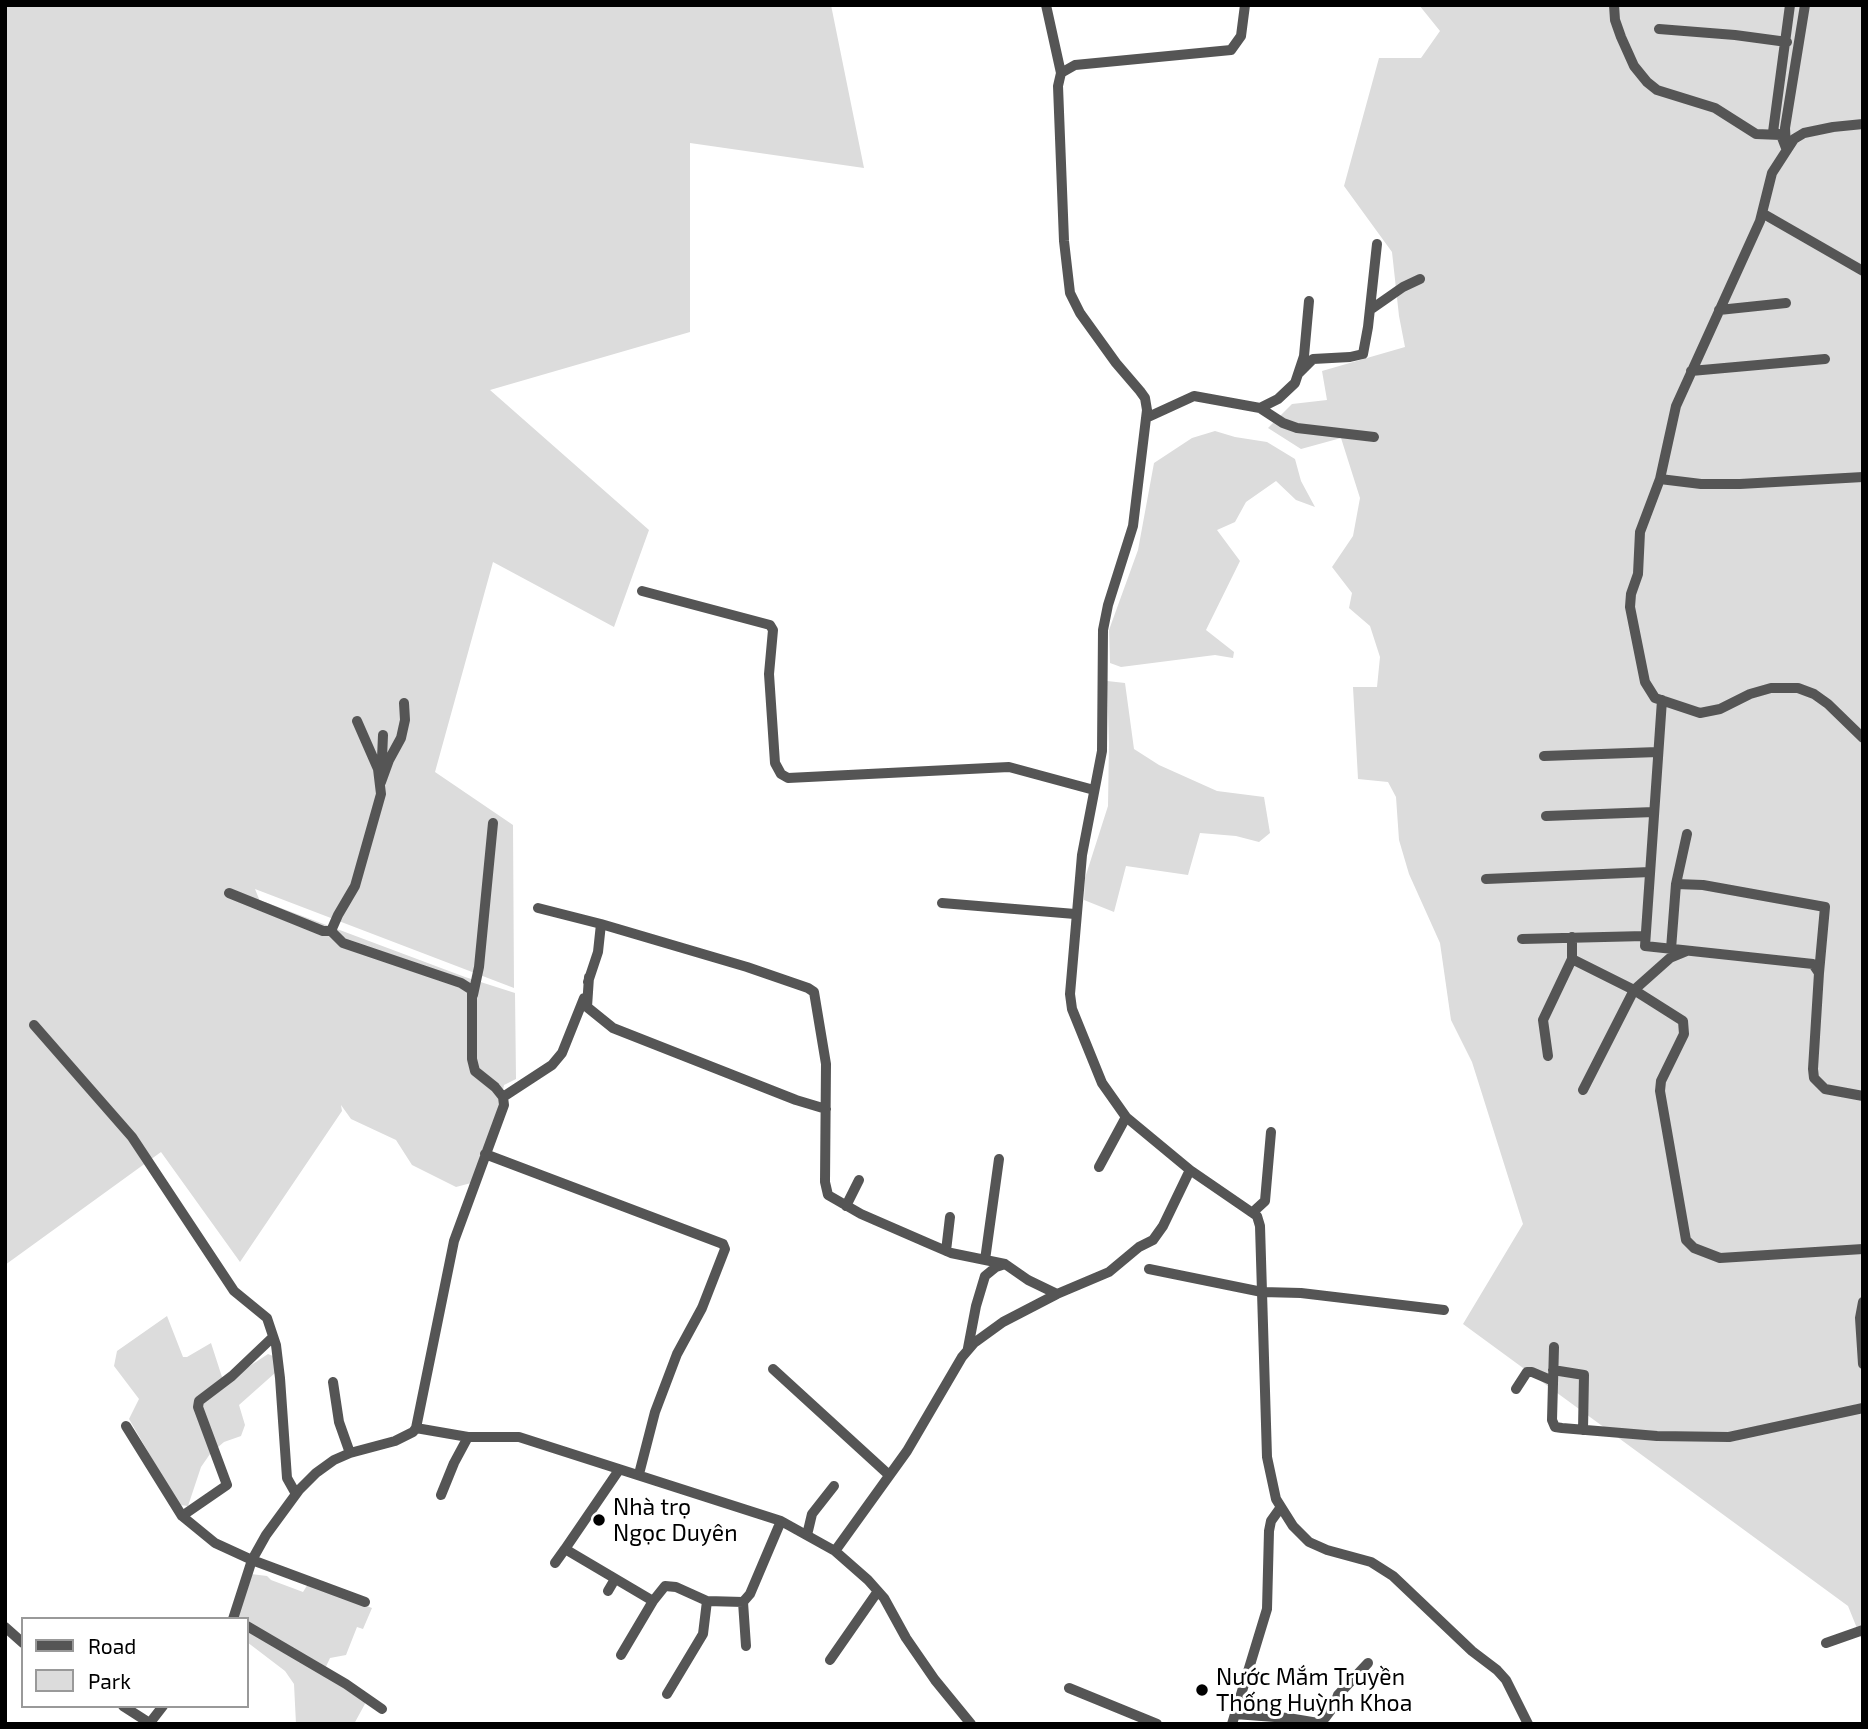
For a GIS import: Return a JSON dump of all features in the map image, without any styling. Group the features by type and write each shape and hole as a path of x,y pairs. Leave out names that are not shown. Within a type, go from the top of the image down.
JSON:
{"street":[{"path":"1046,5 1061,73 1059,86 1064,240 1070,293 1080,313 1145,398 1146,418 1133,526 1108,605 1103,630 1102,751 1082,855 1075,914 1070,994 1072,1009 1102,1083 1126,1117 1190,1170 1257,1216 1260,1226 1267,1457 1276,1499 1293,1526 1309,1542 1371,1562 1392,1576 1472,1651 1497,1670 1507,1681 1528,1724"},
{"path":"1061,73 1075,65 1094,62 1231,50 1241,36 1245,5"},
{"path":"1614,5 1615,20 1634,66 1657,90 1715,108 1756,134 1781,135"},
{"path":"1786,148 1781,135 1773,132 1790,5"},
{"path":"1786,148 1786,128 1805,5"},
{"path":"1659,29 1787,42"},
{"path":"1863,124 1804,133 1786,148 1772,173 1762,213 1749,246 1676,406 1660,479 1640,532 1639,574 1631,594 1630,607 1645,682 1651,693 1662,700 1700,713 1720,709 1763,690 1798,688 1814,694 1828,704 1863,738"},
{"path":"1762,213 1863,271"},
{"path":"1299,373 1314,359 1363,354 1377,244"},
{"path":"1370,310 1416,276"},
{"path":"1260,408 1278,399 1295,383 1304,356 1309,301"},
{"path":"1719,310 1786,303"},
{"path":"1691,371 1825,359"},
{"path":"1146,418 1194,396 1260,408 1283,423 1297,428 1374,438"},
{"path":"1660,479 1701,484 1740,484 1863,477"},
{"path":"642,591 770,625 773,630 769,674 775,763 781,774 788,778 1009,767 1094,790"},
{"path":"1662,700 1645,946 1813,964 1819,972"},
{"path":"381,782 388,760 401,738 405,720 404,703"},
{"path":"357,721 381,782"},
{"path":"331,931 355,886 377,810 383,735"},
{"path":"1544,756 1658,752"},
{"path":"1546,816 1654,812"},
{"path":"234,1617 252,1560 266,1535 296,1494 316,1473 334,1460 395,1441 416,1428 454,1241 504,1105 503,1097 495,1087 475,1071 472,1059 473,995 479,967 493,822"},
{"path":"1671,948 1676,884 1687,834"},
{"path":"1486,879 1650,872"},
{"path":"1676,884 1703,885 1825,907 1814,1078 1825,1088 1863,1096"},
{"path":"229,893 323,931 331,931 343,943 461,983 472,990 473,995"},
{"path":"942,904 1075,914"},
{"path":"538,908 747,967 814,992 826,1064 828,1195 846,1206 946,1251 1005,1264 1028,1280 1057,1294"},
{"path":"503,1097 552,1065 562,1052 583,1003 598,952 601,924"},
{"path":"1522,939 1645,936"},
{"path":"1548,1056 1543,1020 1572,959 1573,937"},
{"path":"1583,1090 1634,990 1670,958 1689,950"},
{"path":"1572,959 1634,990 1683,1021 1684,1034 1661,1081 1660,1091 1686,1240 1694,1248 1720,1258 1863,1249"},
{"path":"589,977 587,1007 614,1028 826,1110"},
{"path":"34,1026 132,1137 234,1291 267,1318 282,1390 287,1478 296,1494"},
{"path":"1099,1167 1126,1117"},
{"path":"1253,1212 1265,1201 1271,1132"},
{"path":"485,1154 723,1244 725,1249 721,1263 702,1308 677,1354 655,1412 639,1474"},
{"path":"985,1260 999,1159"},
{"path":"835,1551 907,1451 967,1350 987,1331 1057,1294 1109,1272 1156,1237 1190,1170"},
{"path":"846,1206 859,1180"},
{"path":"946,1251 950,1217"},
{"path":"967,1350 985,1276 1005,1264"},
{"path":"1150,1269 1262,1292 1301,1293 1444,1311"},
{"path":"1863,1302 1860,1318 1863,1364"},
{"path":"182,1516 227,1485 198,1407 199,1401 232,1376 273,1337"},
{"path":"1554,1347 1553,1425 1562,1428 1657,1436 1728,1437 1863,1408"},
{"path":"773,1369 889,1475"},
{"path":"1516,1389 1527,1372 1584,1375 1583,1430"},
{"path":"333,1382 339,1422 350,1453"},
{"path":"126,1426 182,1516 215,1542 252,1560 365,1602"},
{"path":"416,1428 468,1437 519,1437 781,1521 835,1551 878,1591 906,1639 971,1724"},
{"path":"441,1495 468,1437"},
{"path":"555,1563 619,1470"},
{"path":"807,1535 812,1514 834,1486"},
{"path":"1281,1507 1271,1521 1269,1531 1267,1609 1234,1719 1288,1718 1318,1723 1334,1706 1338,1695 1368,1663"},
{"path":"746,1646 743,1602 750,1594 781,1521"},
{"path":"565,1549 653,1601"},
{"path":"608,1591 615,1579"},
{"path":"621,1655 663,1587 668,1585 707,1601 743,1602"},
{"path":"830,1660 878,1591"},
{"path":"667,1694 703,1634 707,1601"},
{"path":"5,1627 21,1641"},
{"path":"248,1627 327,1672 382,1709"},
{"path":"1826,1643 1863,1630"},
{"path":"1069,1688 1157,1724"},
{"path":"126,1708 150,1723 161,1708"}],"green space":[{"path":"5,5 831,5 864,168 690,143 690,332 490,390 649,530 614,627 493,562 435,772 513,825 514,988 255,889 261,904 265,902 515,993 516,1079 504,1085 500,1105 471,1183 456,1187 412,1165 396,1140 351,1119 341,1105 342,1111 240,1262 161,1152 5,1265"},
{"path":"1419,5 1863,5 1863,1643 1848,1606 1463,1324 1523,1224 1472,1062 1451,1020 1440,943 1409,874 1399,840 1396,797 1388,782 1358,779 1353,687 1377,687 1380,657 1370,626 1349,608 1352,593 1332,567 1353,536 1360,498 1341,438 1301,449 1268,428 1292,404 1327,400 1322,371 1405,347 1392,252 1344,186 1379,58 1421,58 1440,31"},
{"path":"1215,431 1267,442 1295,459 1301,481 1315,507 1296,500 1276,481 1246,502 1235,522 1217,530 1240,561 1206,630 1234,652 1233,658 1215,655 1121,667 1110,663 1109,630 1138,550 1154,463 1192,438"},
{"path":"1107,681 1125,683 1134,749 1159,765 1217,791 1264,797 1270,833 1259,842 1236,836 1200,833 1188,875 1126,866 1114,912 1084,900 1085,878 1108,806"},
{"path":"167,1316 183,1357 211,1343 222,1377 230,1379 268,1354 273,1356 275,1373 239,1405 245,1425 241,1436 224,1442 210,1454 201,1467 188,1506 180,1505 176,1500 129,1419 139,1399 114,1366 117,1351"},
{"path":"251,1574 267,1576 303,1592 308,1584 372,1608 363,1629 357,1627 346,1655 330,1658 323,1673 366,1702 354,1724 296,1724 294,1684 285,1671 248,1643 248,1617 237,1617"}],"place":[{"name":"Nhà trọ Ngọc Duyên","path":"599,1520"},
{"name":"Nước Mắm Truyền Thống Huỳnh Khoa","path":"1202,1690"}]}
